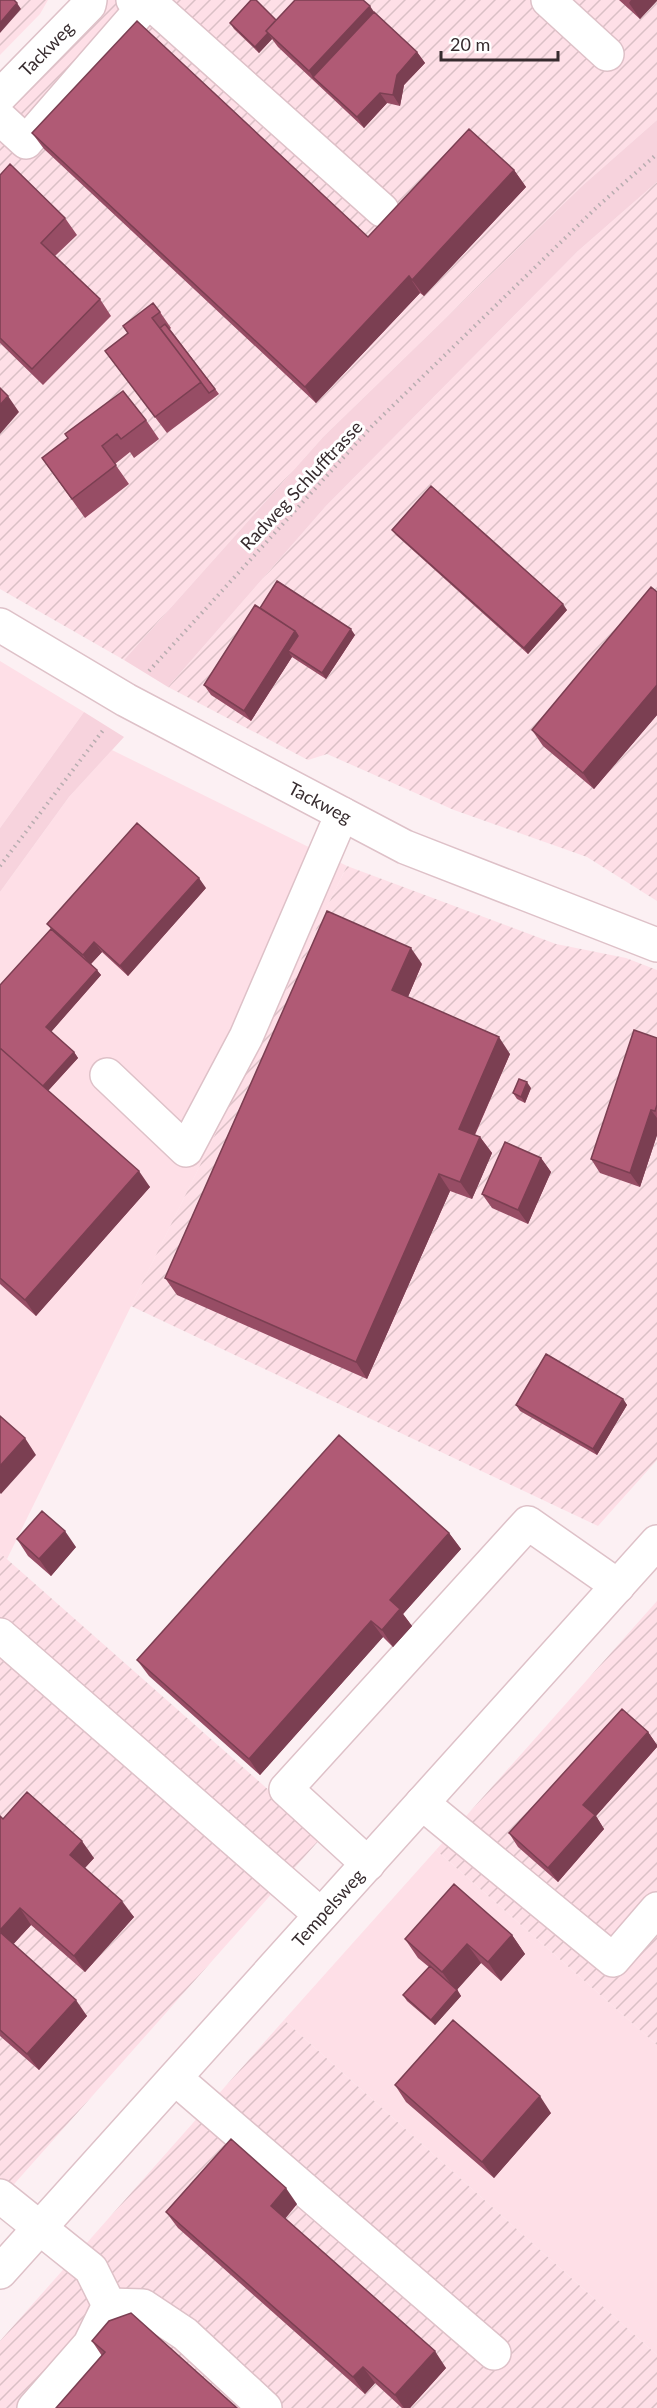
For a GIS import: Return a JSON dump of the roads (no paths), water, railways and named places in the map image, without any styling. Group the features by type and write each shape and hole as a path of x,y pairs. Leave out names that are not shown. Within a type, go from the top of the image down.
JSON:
{"street":[{"name":"Tackweg","path":"0,96 89,4 90,0"},
{"path":"548,0 607,54"},
{"path":"0,118 26,142 140,2 155,7 382,210"},
{"name":"Tackweg","path":"0,625 126,700 405,848 657,945"},
{"path":"107,1075 186,1150 246,1037 342,814"},
{"path":"368,1864 286,1789 528,1523 618,1586"},
{"name":"Tempelsweg","path":"0,2272 657,1542"},
{"path":"0,1635 321,1915"},
{"path":"422,1803 613,1960 657,1909"},
{"path":"175,2078 494,2353"},
{"path":"0,2196 91,2269 109,2305"},
{"path":"34,2408 90,2344 109,2305"},
{"path":"109,2305 143,2306 185,2334 266,2408"}]}
